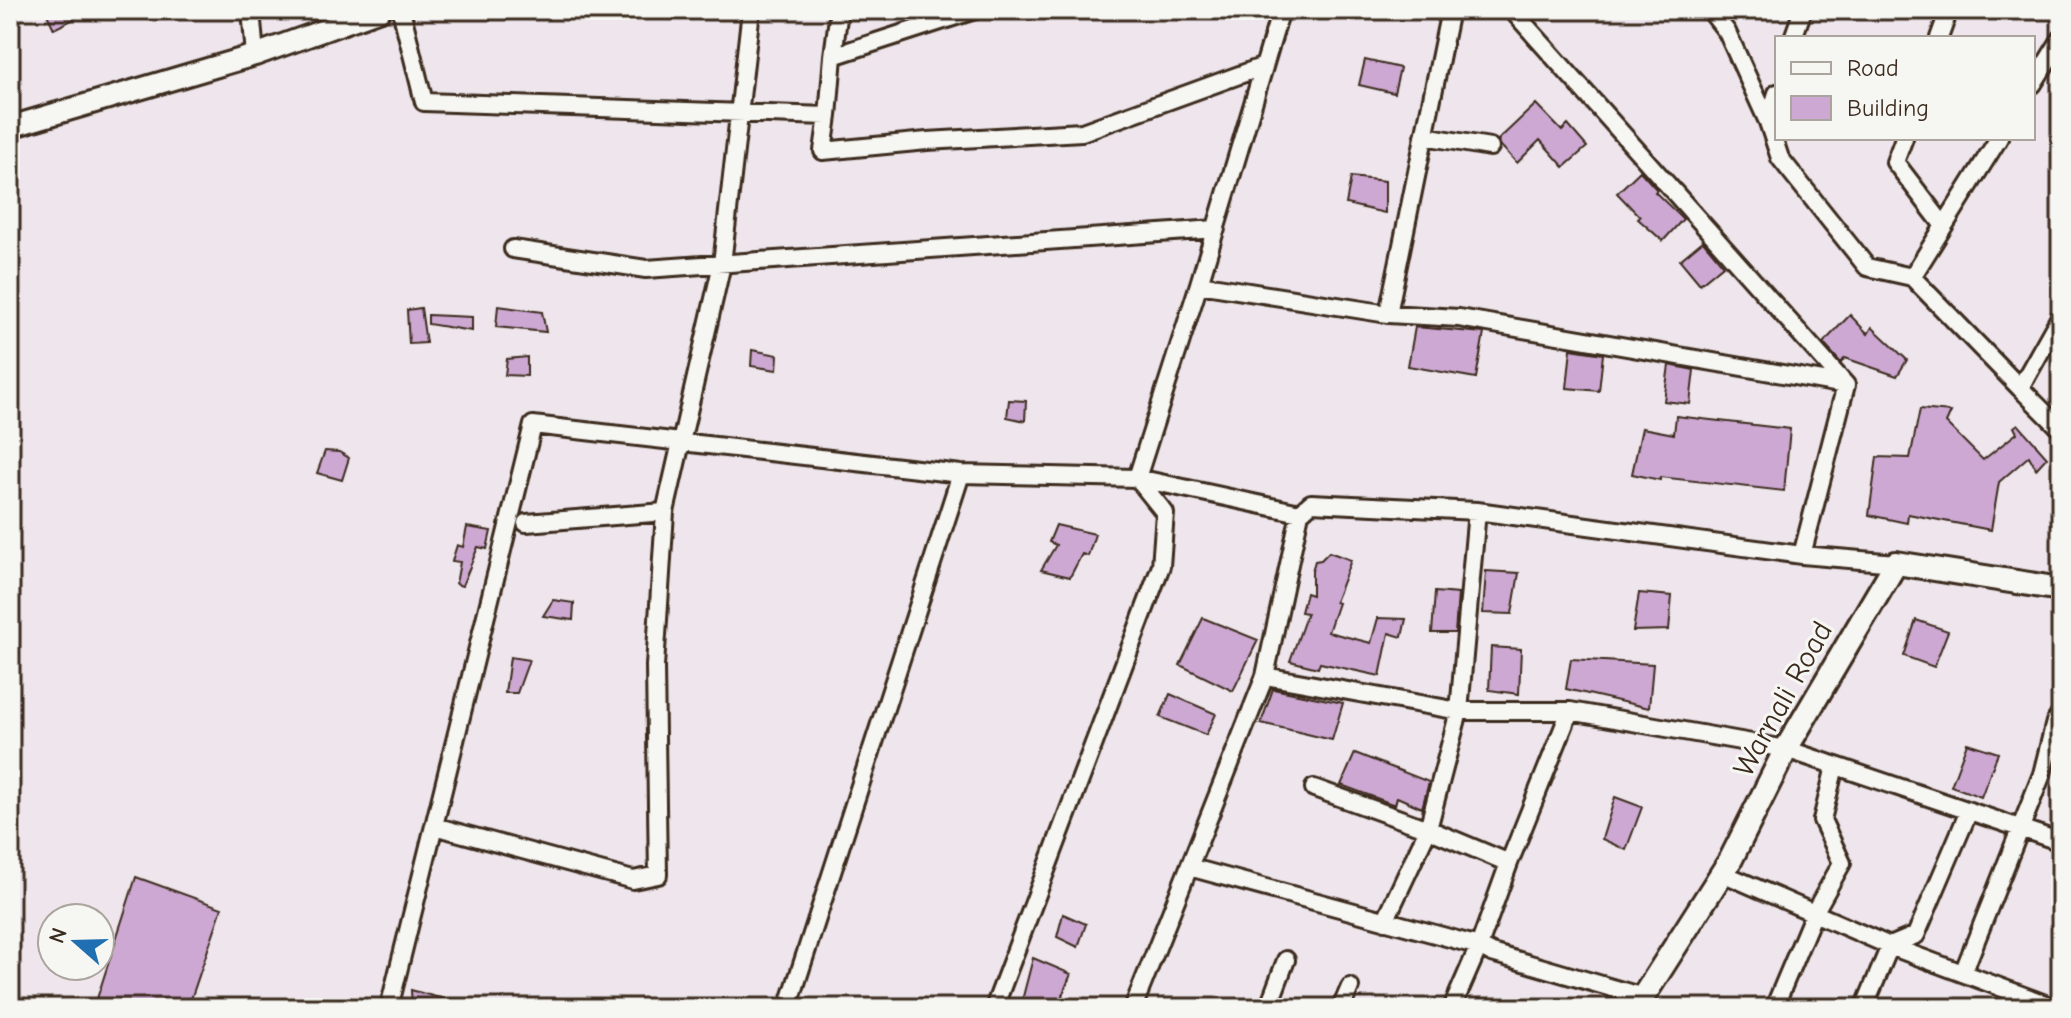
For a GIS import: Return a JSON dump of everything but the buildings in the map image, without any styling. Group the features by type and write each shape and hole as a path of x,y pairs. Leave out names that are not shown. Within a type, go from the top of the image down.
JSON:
{"main road":[{"path":"1896,563 2061,589"},
{"name":"Warnali Road","path":"1640,1002 1722,873 1786,749 1896,563"}],"street":[{"path":"251,10 255,55"},
{"path":"10,127 255,55 380,10"},
{"path":"401,10 424,102 828,116"},
{"path":"434,826 633,880 658,875 655,666 665,512 722,264 751,10"},
{"path":"839,10 823,151 1082,132 1264,66"},
{"path":"833,56 975,10"},
{"path":"1137,478 1281,10"},
{"path":"1388,314 1450,10"},
{"path":"1512,10 1846,385"},
{"path":"1710,10 1727,32 1768,122 1780,158 1867,267 1912,277 2061,429"},
{"path":"1794,36 1803,10"},
{"path":"1940,36 1949,10"},
{"path":"2035,81 2061,39"},
{"path":"1768,122 1775,99"},
{"path":"1424,136 1490,147"},
{"path":"1903,140 1895,162 1944,226"},
{"path":"1912,277 1998,140"},
{"path":"513,249 646,269 1216,229"},
{"path":"1199,284 1388,314 1459,318 1846,385"},
{"path":"2020,388 2061,315"},
{"path":"1802,555 1846,385"},
{"path":"389,1008 533,425 961,474 1137,478 1300,513"},
{"path":"788,1008 961,474"},
{"path":"994,1008 1161,566 1165,513 1137,478"},
{"path":"1133,1008 1265,676 1300,513 1311,503 1477,511 1802,555 1896,563"},
{"path":"1385,921 1428,829 1459,711 1477,511"},
{"path":"526,523 665,512"},
{"path":"1265,676 1459,711 1570,711 1786,749 2061,842"},
{"path":"1963,973 2042,774 2061,703"},
{"path":"1452,1008 1570,711"},
{"path":"1774,1008 1814,913 1842,863 1822,820 1835,766"},
{"path":"1314,788 1428,829 1509,863"},
{"path":"1864,1008 1890,946 1916,935 1969,811"},
{"path":"1189,867 1479,946 1640,1002"},
{"path":"1722,873 1890,946 2056,1008"},
{"path":"1268,1008 1286,960"},
{"path":"1341,1008 1350,987"}]}
